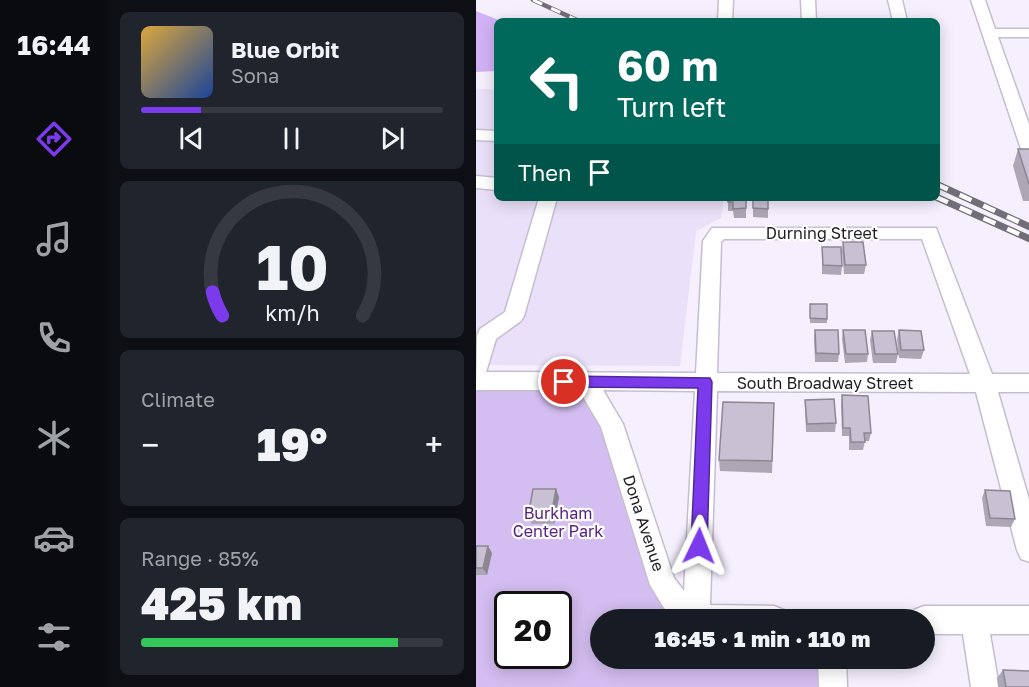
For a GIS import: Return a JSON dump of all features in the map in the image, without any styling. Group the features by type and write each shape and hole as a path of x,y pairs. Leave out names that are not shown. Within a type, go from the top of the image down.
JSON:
{"street":[{"path":"725,18 726,0"},
{"path":"808,0 809,18"},
{"path":"895,0 899,18"},
{"path":"978,0 1030,152"},
{"path":"990,33 1030,33"},
{"path":"476,135 494,136"},
{"path":"476,182 494,184"},
{"path":"476,371 482,331 515,316 547,201"},
{"name":"Durning Street","path":"705,382 712,241 715,236 724,232 929,233 985,384"},
{"name":"South Broadway Street","path":"476,381 1030,383"},
{"name":"Dona Avenue","path":"586,382 612,424 663,585 671,598 686,609"},
{"path":"696,609 705,382"},
{"path":"985,384 1030,550"},
{"path":"935,620 1030,620"},
{"path":"974,620 985,687"},
{"path":"832,669 833,687"}],"shaded area":[{"path":"476,11 494,18 494,71 476,72"},
{"path":"476,89 494,89 494,201 724,201 721,218 696,231 680,366 476,365"}],"green space":[{"name":"Burkham Center Park","path":"476,381 586,382 663,585 689,609 590,609 590,669 832,669 833,687 476,687"}],"building":[{"path":"1018,149 1030,149 1030,184 1029,184"},
{"path":"746,201 746,208 733,209 733,202 728,202"},
{"path":"753,201 768,201 768,209 753,208"},
{"path":"843,242 863,242 866,265 845,265"},
{"path":"822,247 841,247 842,266 823,265"},
{"path":"810,304 827,304 827,319 810,318"},
{"path":"815,330 838,330 839,354 816,353"},
{"path":"843,330 865,330 868,354 846,354"},
{"path":"899,330 921,331 924,350 901,350"},
{"path":"872,331 894,331 898,354 875,354"},
{"path":"842,395 868,396 871,433 864,433 865,442 851,442 850,428 843,428"},
{"path":"834,399 836,423 807,424 805,400"},
{"path":"723,402 774,403 772,461 719,460"},
{"path":"533,489 556,489 551,516 528,517"},
{"path":"985,490 1010,491 1015,519 990,518"},
{"path":"476,546 488,546 483,568 476,568"},
{"path":"1003,670 1030,671 1030,687 1006,687"}],"railway":[{"path":"533,0 572,18"},
{"path":"940,186 1030,227"},
{"path":"940,199 1030,239"}],"route":[{"path":"564,382 705,382 699,546"}]}
